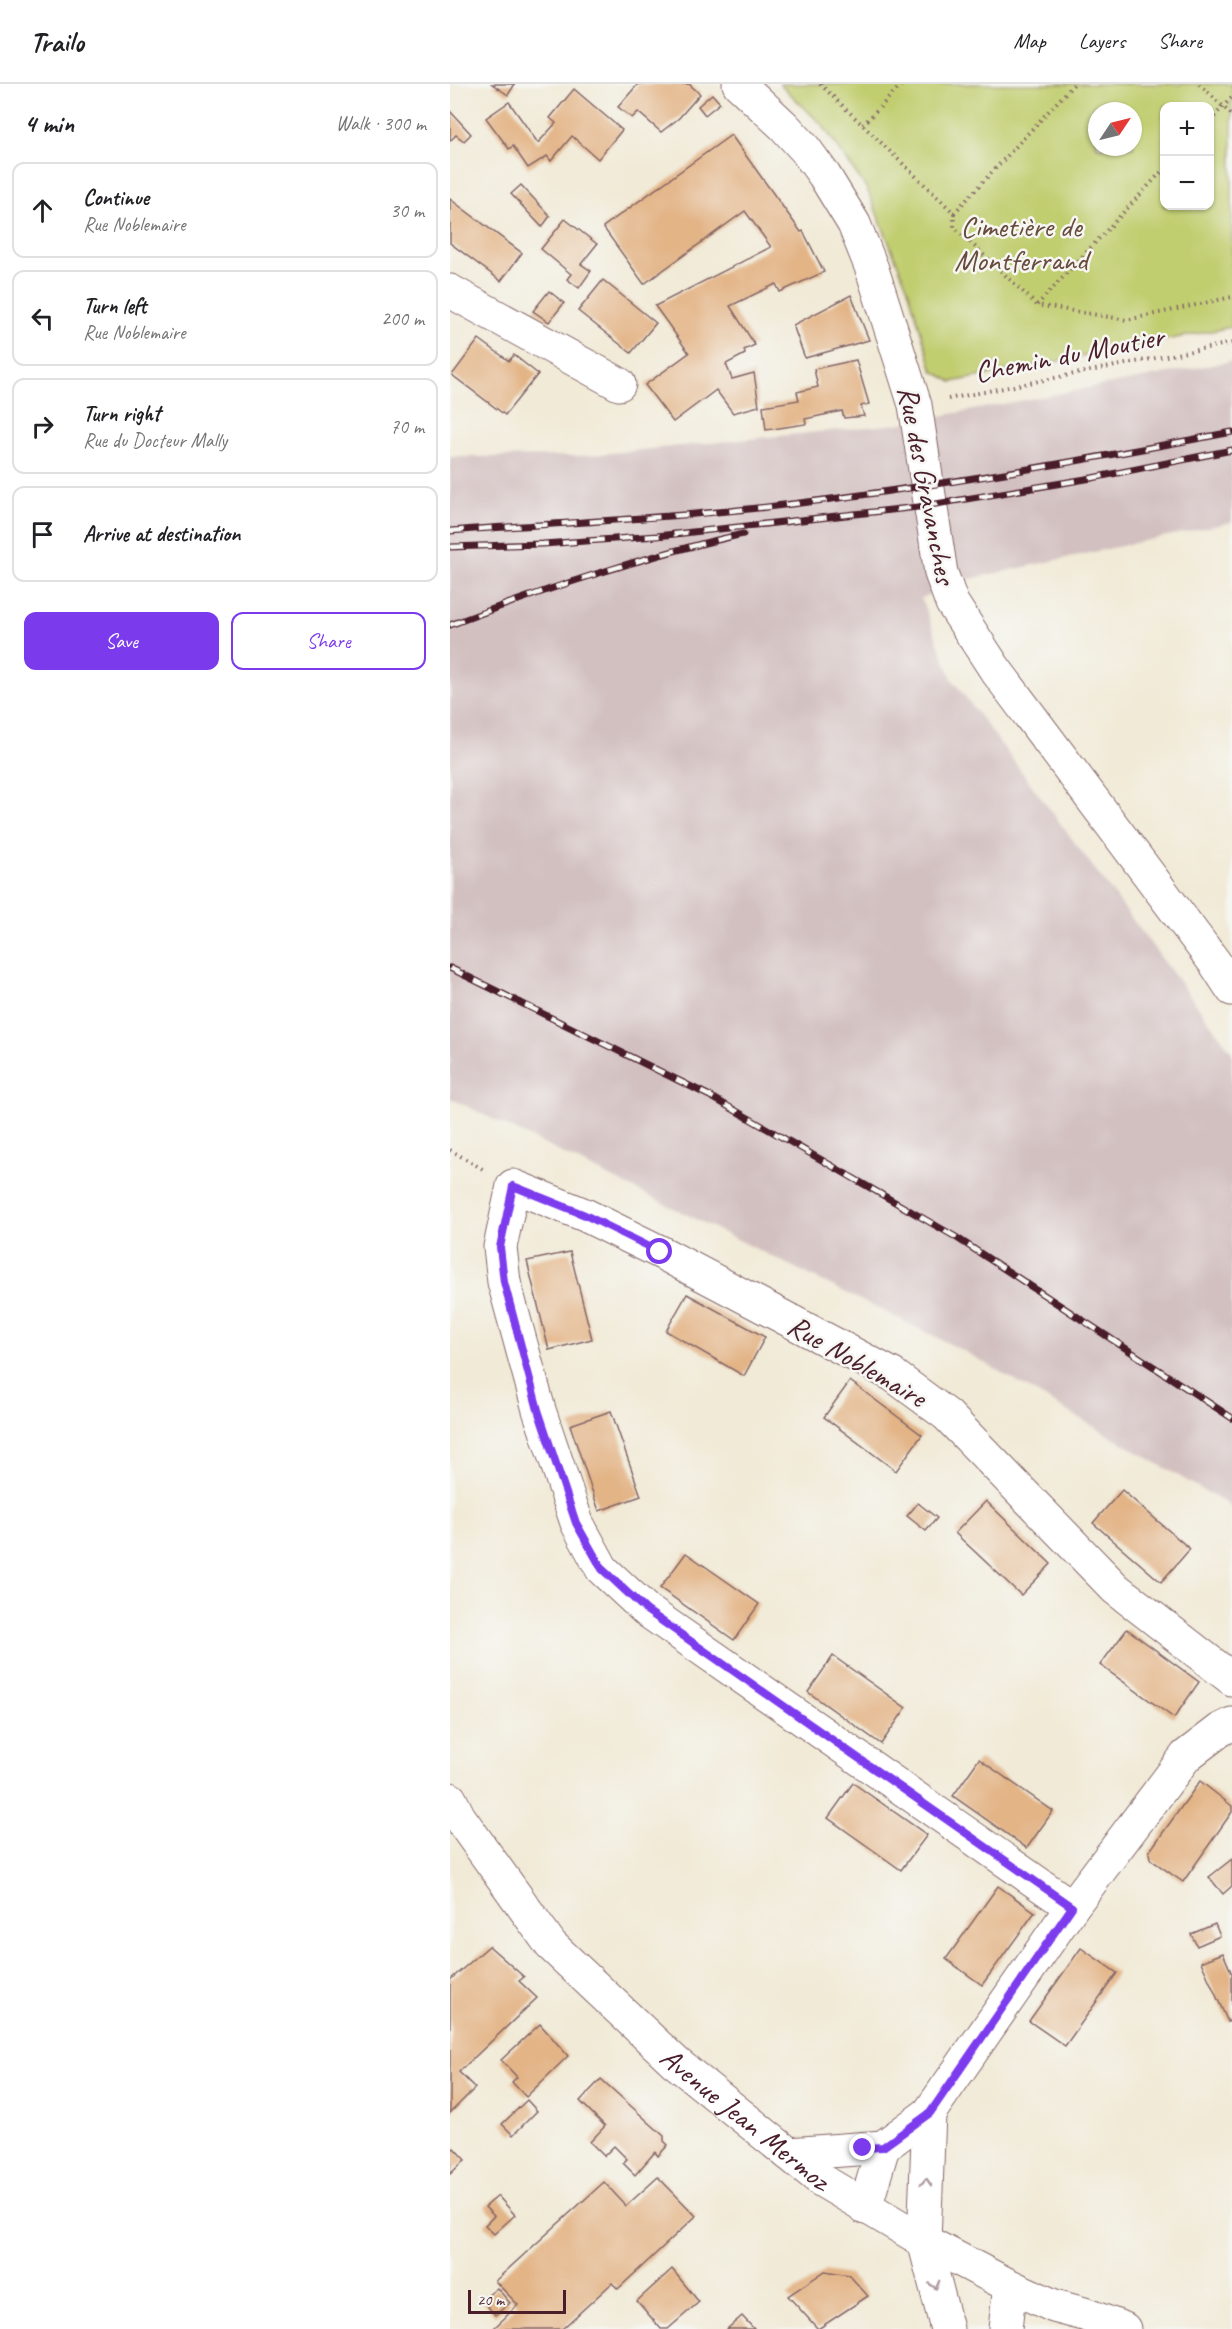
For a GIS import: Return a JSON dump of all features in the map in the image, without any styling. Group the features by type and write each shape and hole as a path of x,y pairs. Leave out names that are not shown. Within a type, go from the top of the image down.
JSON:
{"street":[{"name":"Rue des Gravanches","path":"739,84 805,149 854,224 872,269 915,405 941,573 952,603 995,669 1215,963 1232,989"},
{"path":"450,291 619,384"},
{"path":"513,1186 500,1247 504,1282 538,1410 576,1523 602,1569 646,1610 1072,1907"},
{"name":"Rue Noblemaire","path":"513,1186 585,1215 660,1252 893,1375 947,1415 1116,1589 1232,1679"},
{"path":"789,2154 883,2147 930,2113 1072,1907 1186,1756 1220,1730 1232,1724"},
{"name":"Avenue Jean Mermoz","path":"453,1808 550,1945 675,2062 821,2180 924,2241 1054,2306 1073,2321 1124,2329"},
{"path":"930,2113 924,2241 947,2329"},
{"path":"865,2208 883,2147"},
{"path":"1005,2329 1010,2286"}],"path":[{"path":"820,84 954,213"},
{"path":"863,125 902,84"},
{"path":"1074,84 954,213 954,227 1037,305 1127,320 1232,297"},
{"path":"1199,84 1232,115"},
{"path":"1214,116 1232,97"},
{"path":"1037,305 1160,173"},
{"name":"Chemin du Moutier","path":"915,405 1232,343"},
{"path":"450,1150 513,1186"}],"shaded area":[{"path":"1232,361 1232,522 969,579 921,598 952,679 1232,1052 1232,1507 964,1351 450,1098 450,457 582,456 898,424"}],"green space":[{"name":"Cimetière de Montferrand","path":"780,84 1232,84 1232,327 952,382 933,371 908,289 867,189 823,126"}],"building":[{"path":"492,84 515,84 508,95"},
{"path":"638,84 689,84 700,94 679,118 661,132 638,112 632,118 618,107"},
{"path":"574,89 622,130 598,159 572,136 551,161 547,156 528,168 513,146 509,149 486,118 509,102 538,143 556,123 550,118"},
{"path":"712,94 720,103 705,115 698,106"},
{"path":"450,111 471,134 464,141 456,135 450,141"},
{"path":"731,135 801,232 803,231 824,272 780,292 776,284 730,306 755,345 744,350 745,354 726,364 732,379 754,373 759,406 733,413 716,390 673,422 645,385 689,353 655,306 771,247 745,211 644,284 603,227"},
{"path":"521,185 550,216 542,227 511,194"},
{"path":"450,199 522,253 501,281 450,243"},
{"path":"565,219 597,244 581,264 591,271 579,288 567,279 571,274 541,249"},
{"path":"603,280 656,323 631,353 578,311"},
{"path":"549,291 564,303 549,322 533,311"},
{"path":"851,295 869,340 805,358 793,325"},
{"path":"479,339 509,361 514,355 538,374 505,415 452,375"},
{"path":"856,360 869,404 861,406 864,416 844,418 842,411 805,419 806,424 766,430 763,406 799,400 797,392 818,387 814,369"},
{"path":"570,1252 592,1339 549,1350 527,1261"},
{"path":"687,1294 765,1337 744,1376 666,1331"},
{"path":"850,1381 922,1435 896,1471 824,1417"},
{"path":"611,1411 641,1496 599,1511 570,1425"},
{"path":"1122,1490 1190,1549 1161,1582 1093,1523"},
{"path":"986,1501 1051,1564 1021,1595 955,1533"},
{"path":"918,1503 937,1518 926,1531 907,1516"},
{"path":"686,1553 759,1604 734,1640 660,1588"},
{"path":"1127,1629 1199,1682 1174,1718 1100,1665"},
{"path":"833,1656 906,1708 881,1744 808,1692"},
{"path":"979,1759 1053,1811 1027,1848 953,1796"},
{"path":"1200,1781 1232,1806 1232,1812 1183,1882 1150,1859 1149,1852"},
{"path":"853,1783 927,1835 901,1870 828,1818"},
{"path":"1232,1859 1232,1886 1223,1894 1209,1877"},
{"path":"998,1886 1035,1912 982,1985 946,1959"},
{"path":"1215,1924 1220,1936 1197,1946 1191,1934"},
{"path":"489,1946 524,1977 519,1981 537,1998 459,2072 475,2088 450,2113 450,1980"},
{"path":"1081,1948 1117,1973 1065,2046 1029,2021"},
{"path":"1223,1953 1232,1974 1232,2019 1228,2022 1201,1962"},
{"path":"540,2024 568,2056 526,2097 512,2082 517,2077 501,2060"},
{"path":"601,2079 664,2136 664,2141 668,2145 658,2156 655,2152 635,2175 623,2163 627,2159 614,2146 604,2156 590,2142 605,2126 580,2101"},
{"path":"527,2100 537,2111 513,2135 502,2124"},
{"path":"454,2148 465,2160 450,2174 450,2152"},
{"path":"658,2177 696,2216 618,2289 612,2283 562,2329 493,2329 518,2305 495,2281 604,2182 626,2206"},
{"path":"498,2196 515,2215 494,2234 485,2225 494,2216 485,2207"},
{"path":"672,2269 699,2302 668,2329 661,2329 637,2301"},
{"path":"825,2271 849,2275 868,2296 818,2329 788,2296"},
{"path":"497,2288 510,2303 495,2315 482,2300"},
{"path":"742,2316 754,2329 727,2329"}],"railway":[{"path":"450,531 688,515 825,500 1000,474 1232,432"},
{"path":"450,547 543,544 657,536 918,507 1092,478 1232,450"},
{"path":"450,625 595,574 669,552 743,534"},
{"path":"450,968 710,1096 954,1236 1232,1418"}],"route":[{"path":"660,1252 585,1215 513,1186 500,1247 504,1282 538,1410 576,1523 602,1569 646,1610 1072,1907 930,2113 883,2147 863,2148"}]}
